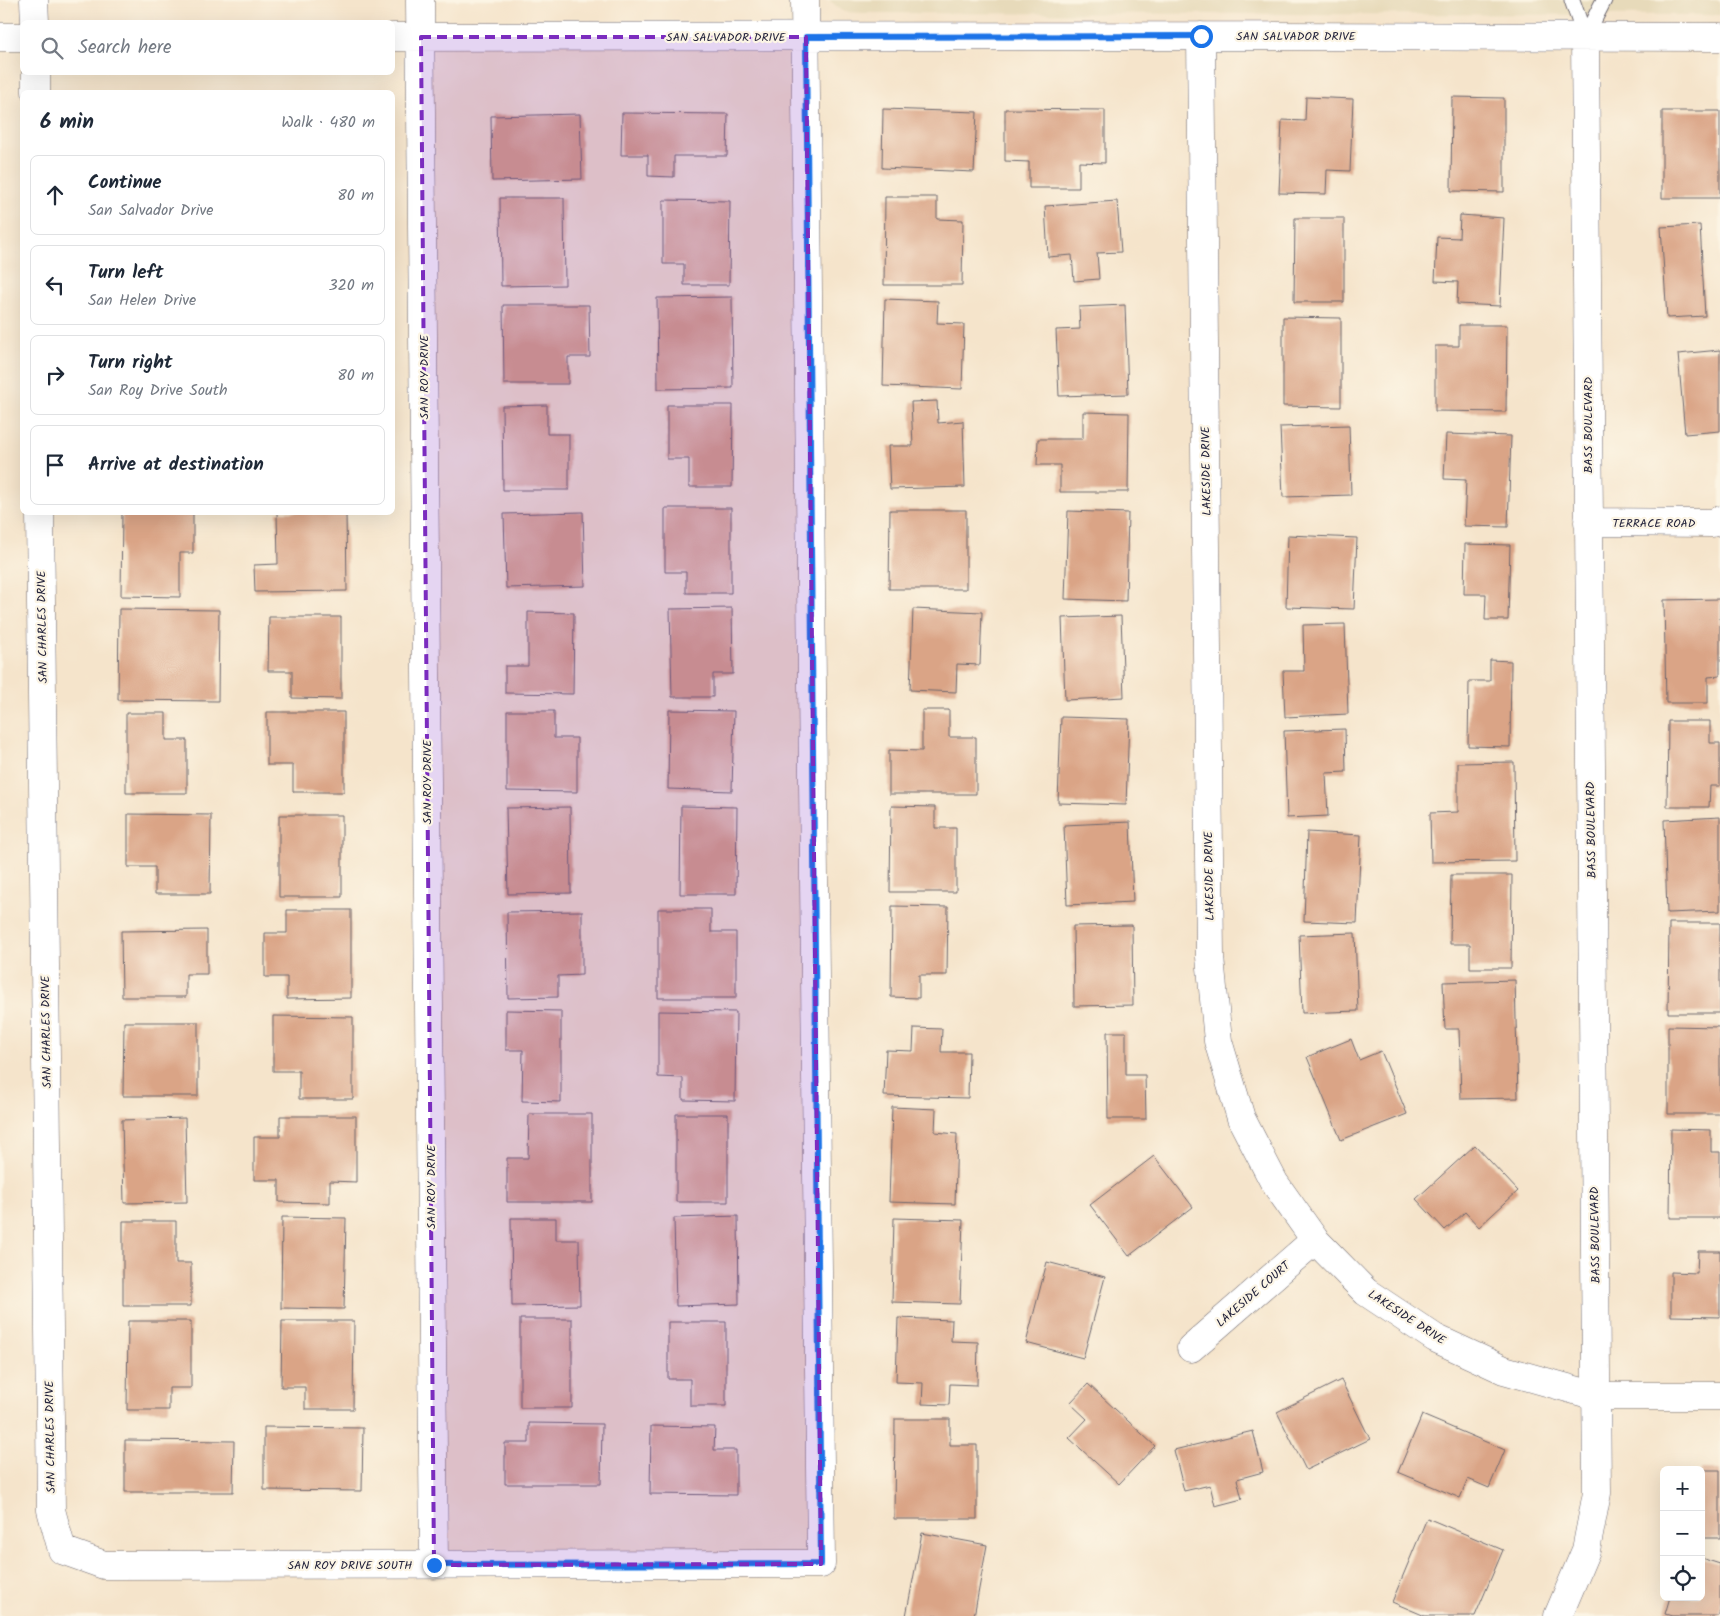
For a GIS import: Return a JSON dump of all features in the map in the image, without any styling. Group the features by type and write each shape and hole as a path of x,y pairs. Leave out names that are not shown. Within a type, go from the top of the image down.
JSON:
{"street":[{"path":"34,0 35,20"},
{"name":"SAN ROY DRIVE","path":"420,0 434,1565"},
{"path":"805,0 806,37"},
{"name":"LAKESIDE DRIVE","path":"1201,36 1210,957 1218,1041 1241,1118 1274,1182 1315,1240 1366,1292 1435,1338 1504,1370 1596,1396 1720,1396"},
{"path":"0,38 20,37"},
{"name":"SAN SALVADOR DRIVE","path":"395,37 1720,37"},
{"name":"SAN ROY DRIVE SOUTH","path":"62,1550 104,1565 821,1564 806,37"},
{"name":"BASS BOULEVARD","path":"1558,1616 1586,1550 1597,1493 1585,37"},
{"path":"36,75 36,90"},
{"name":"SAN CHARLES DRIVE","path":"40,515 51,1510 62,1550"},
{"name":"TERRACE ROAD","path":"1588,522 1712,523 1720,520"},
{"name":"LAKESIDE COURT","path":"1191,1348 1315,1240"}],"lane":[{"path":"1572,0 1585,37"},
{"path":"1585,37 1604,0"}],"highlighted area":[{"path":"421,37 806,37 821,1564 434,1565"}],"shaded area":[{"path":"829,0 1720,0 1720,15 865,13 844,12"}],"building":[{"path":"1306,97 1353,99 1350,171 1327,170 1326,194 1279,193 1282,120 1305,121"},
{"path":"1452,97 1504,98 1504,192 1451,191"},
{"path":"883,109 977,112 974,172 882,168"},
{"path":"1005,109 1105,110 1105,163 1079,162 1079,188 1029,188 1029,162 1005,161"},
{"path":"1662,111 1720,111 1720,198 1662,198"},
{"path":"622,113 728,114 727,156 674,156 674,177 648,176 648,155 621,155"},
{"path":"580,114 582,179 492,181 491,116"},
{"path":"885,197 937,197 937,219 963,220 962,285 884,285"},
{"path":"500,198 564,198 565,285 501,286"},
{"path":"663,200 730,201 729,285 684,285 684,264 663,264"},
{"path":"1117,201 1121,252 1097,253 1099,279 1074,281 1072,255 1048,257 1045,206"},
{"path":"1460,215 1504,218 1500,306 1457,304 1458,282 1435,281 1437,237 1459,238"},
{"path":"1295,218 1344,218 1344,302 1294,302"},
{"path":"1700,225 1705,316 1667,318 1661,227"},
{"path":"732,297 733,388 658,389 657,298"},
{"path":"885,299 938,301 937,323 964,324 962,389 883,386"},
{"path":"503,305 589,305 590,357 568,357 568,384 504,384"},
{"path":"1125,305 1128,394 1059,396 1056,330 1080,329 1079,307"},
{"path":"1283,317 1341,318 1341,407 1283,406"},
{"path":"1459,325 1507,325 1506,412 1435,411 1435,346 1459,346"},
{"path":"1720,350 1720,431 1685,434 1678,354"},
{"path":"937,401 938,423 963,421 965,487 890,489 888,446 913,446 911,402"},
{"path":"547,405 547,434 569,434 569,490 503,490 502,406"},
{"path":"667,405 733,405 732,487 689,487 689,459 667,459"},
{"path":"1083,412 1129,413 1128,492 1060,492 1060,465 1037,465 1038,439 1083,439"},
{"path":"1349,425 1351,495 1283,497 1280,427"},
{"path":"1446,434 1511,436 1508,527 1464,526 1466,480 1444,479"},
{"path":"665,508 731,508 731,593 686,593 686,572 665,572"},
{"path":"890,510 966,510 966,589 889,589"},
{"path":"1068,511 1128,513 1126,601 1065,599"},
{"path":"583,512 585,586 506,588 504,514"},
{"path":"122,515 193,515 193,553 180,553 180,597 121,596"},
{"path":"277,515 346,515 347,591 255,592 254,565 278,564"},
{"path":"1288,535 1357,538 1354,609 1286,607"},
{"path":"1465,544 1510,545 1508,620 1485,620 1486,594 1464,594"},
{"path":"1720,599 1720,676 1708,677 1708,703 1666,703 1664,600"},
{"path":"732,608 733,674 713,674 713,697 672,697 670,609"},
{"path":"119,609 219,610 218,701 118,700"},
{"path":"913,609 982,612 980,665 957,664 956,692 910,690"},
{"path":"528,612 574,613 573,694 505,693 505,666 528,666"},
{"path":"1121,616 1124,697 1065,700 1062,618"},
{"path":"269,617 341,617 341,699 292,698 292,671 268,671"},
{"path":"1345,624 1348,714 1285,717 1283,671 1304,671 1303,625"},
{"path":"1490,660 1511,661 1510,747 1468,746 1469,681 1490,681"},
{"path":"669,710 734,711 732,791 668,789"},
{"path":"922,710 949,710 949,737 976,737 976,794 889,794 889,750 922,751"},
{"path":"507,711 554,711 554,738 577,738 577,792 507,791"},
{"path":"267,712 344,712 344,792 293,792 293,765 267,765"},
{"path":"126,713 166,713 166,740 187,740 187,793 126,793"},
{"path":"1061,717 1129,719 1126,805 1058,803"},
{"path":"1668,721 1710,721 1710,743 1720,743 1720,786 1710,786 1709,807 1667,807"},
{"path":"1345,729 1346,772 1326,773 1328,816 1287,818 1284,731"},
{"path":"1514,762 1515,861 1431,862 1430,813 1458,812 1458,763"},
{"path":"681,806 737,807 736,894 680,894"},
{"path":"891,806 935,807 935,828 956,828 956,892 890,892"},
{"path":"570,807 571,893 508,894 506,808"},
{"path":"128,814 211,815 210,894 155,894 155,867 128,867"},
{"path":"279,815 342,815 342,897 279,897"},
{"path":"1720,817 1720,911 1667,913 1664,820"},
{"path":"1130,822 1133,902 1067,905 1064,825"},
{"path":"1307,832 1361,835 1357,923 1304,921"},
{"path":"1451,875 1512,875 1511,968 1470,968 1470,944 1450,944"},
{"path":"892,906 948,907 947,975 919,975 919,998 891,997"},
{"path":"658,909 711,909 711,932 736,932 736,998 658,998"},
{"path":"287,910 351,910 351,998 287,999 287,977 265,977 265,933 287,933"},
{"path":"582,911 582,975 558,976 558,997 508,998 507,912"},
{"path":"1669,923 1720,923 1720,1013 1668,1013"},
{"path":"1132,925 1133,1005 1074,1006 1073,926"},
{"path":"207,930 207,974 186,974 186,997 122,997 121,931"},
{"path":"1355,933 1358,1011 1302,1013 1299,935"},
{"path":"1515,980 1518,1098 1461,1099 1459,1029 1445,1029 1443,982"},
{"path":"506,1010 561,1011 561,1102 522,1101 523,1050 506,1050"},
{"path":"658,1011 736,1012 735,1101 683,1100 683,1078 658,1077"},
{"path":"273,1016 353,1017 353,1099 299,1099 299,1071 273,1071"},
{"path":"124,1022 198,1022 198,1096 123,1096"},
{"path":"1668,1026 1720,1027 1720,1114 1668,1114"},
{"path":"914,1028 942,1029 941,1052 969,1052 968,1098 884,1096 886,1050 913,1051"},
{"path":"1107,1032 1126,1032 1126,1075 1145,1075 1146,1119 1108,1119"},
{"path":"1351,1039 1359,1060 1381,1051 1407,1114 1341,1140 1307,1057"},
{"path":"892,1107 936,1109 935,1132 957,1134 955,1204 889,1202"},
{"path":"529,1114 592,1114 592,1202 507,1202 507,1158 528,1158"},
{"path":"676,1114 728,1114 728,1202 676,1202"},
{"path":"280,1116 356,1116 356,1182 330,1181 330,1203 279,1202 279,1180 254,1180 254,1137 280,1137"},
{"path":"185,1118 187,1202 124,1203 122,1120"},
{"path":"1671,1129 1711,1130 1711,1152 1720,1152 1720,1218 1670,1218"},
{"path":"1475,1145 1518,1191 1479,1227 1465,1212 1445,1230 1416,1199"},
{"path":"1154,1156 1193,1207 1129,1256 1090,1205"},
{"path":"738,1216 739,1304 676,1306 674,1218"},
{"path":"282,1217 346,1218 344,1309 281,1308"},
{"path":"511,1218 556,1218 556,1240 579,1240 580,1305 512,1306"},
{"path":"894,1218 963,1220 960,1304 892,1302"},
{"path":"123,1221 176,1221 176,1263 191,1263 191,1306 123,1306"},
{"path":"1698,1251 1720,1251 1720,1317 1671,1316 1671,1272 1697,1273"},
{"path":"1047,1262 1105,1277 1083,1358 1026,1343"},
{"path":"898,1318 952,1320 951,1341 978,1342 977,1385 950,1384 949,1405 922,1404 923,1383 896,1382"},
{"path":"520,1319 572,1319 572,1408 520,1408"},
{"path":"128,1321 191,1321 191,1388 169,1388 169,1410 127,1410"},
{"path":"282,1321 354,1321 353,1409 305,1409 305,1387 281,1387"},
{"path":"668,1322 726,1322 726,1406 690,1406 690,1379 668,1379"},
{"path":"1341,1380 1370,1439 1306,1470 1277,1412"},
{"path":"1088,1384 1155,1446 1119,1484 1069,1438 1087,1419 1070,1403"},
{"path":"1422,1415 1505,1450 1489,1488 1468,1479 1460,1498 1398,1472"},
{"path":"895,1419 950,1419 950,1445 977,1445 977,1519 894,1519"},
{"path":"529,1423 602,1424 601,1484 505,1484 505,1443 529,1443"},
{"path":"651,1426 715,1427 714,1450 736,1450 736,1495 650,1494"},
{"path":"264,1427 363,1428 362,1491 264,1490"},
{"path":"1253,1431 1263,1472 1237,1479 1242,1499 1215,1506 1210,1485 1184,1491 1174,1450"},
{"path":"125,1440 234,1441 233,1492 125,1492"},
{"path":"1705,1470 1720,1470 1720,1538 1705,1538"},
{"path":"1427,1518 1503,1550 1475,1616 1425,1616 1392,1602"},
{"path":"922,1533 987,1545 974,1616 906,1616"},
{"path":"1705,1559 1720,1564 1720,1611 1718,1616 1672,1616 1665,1614 1669,1601 1705,1601"}],"route":[{"path":"434,1565 821,1564 806,37 1201,36"}]}
